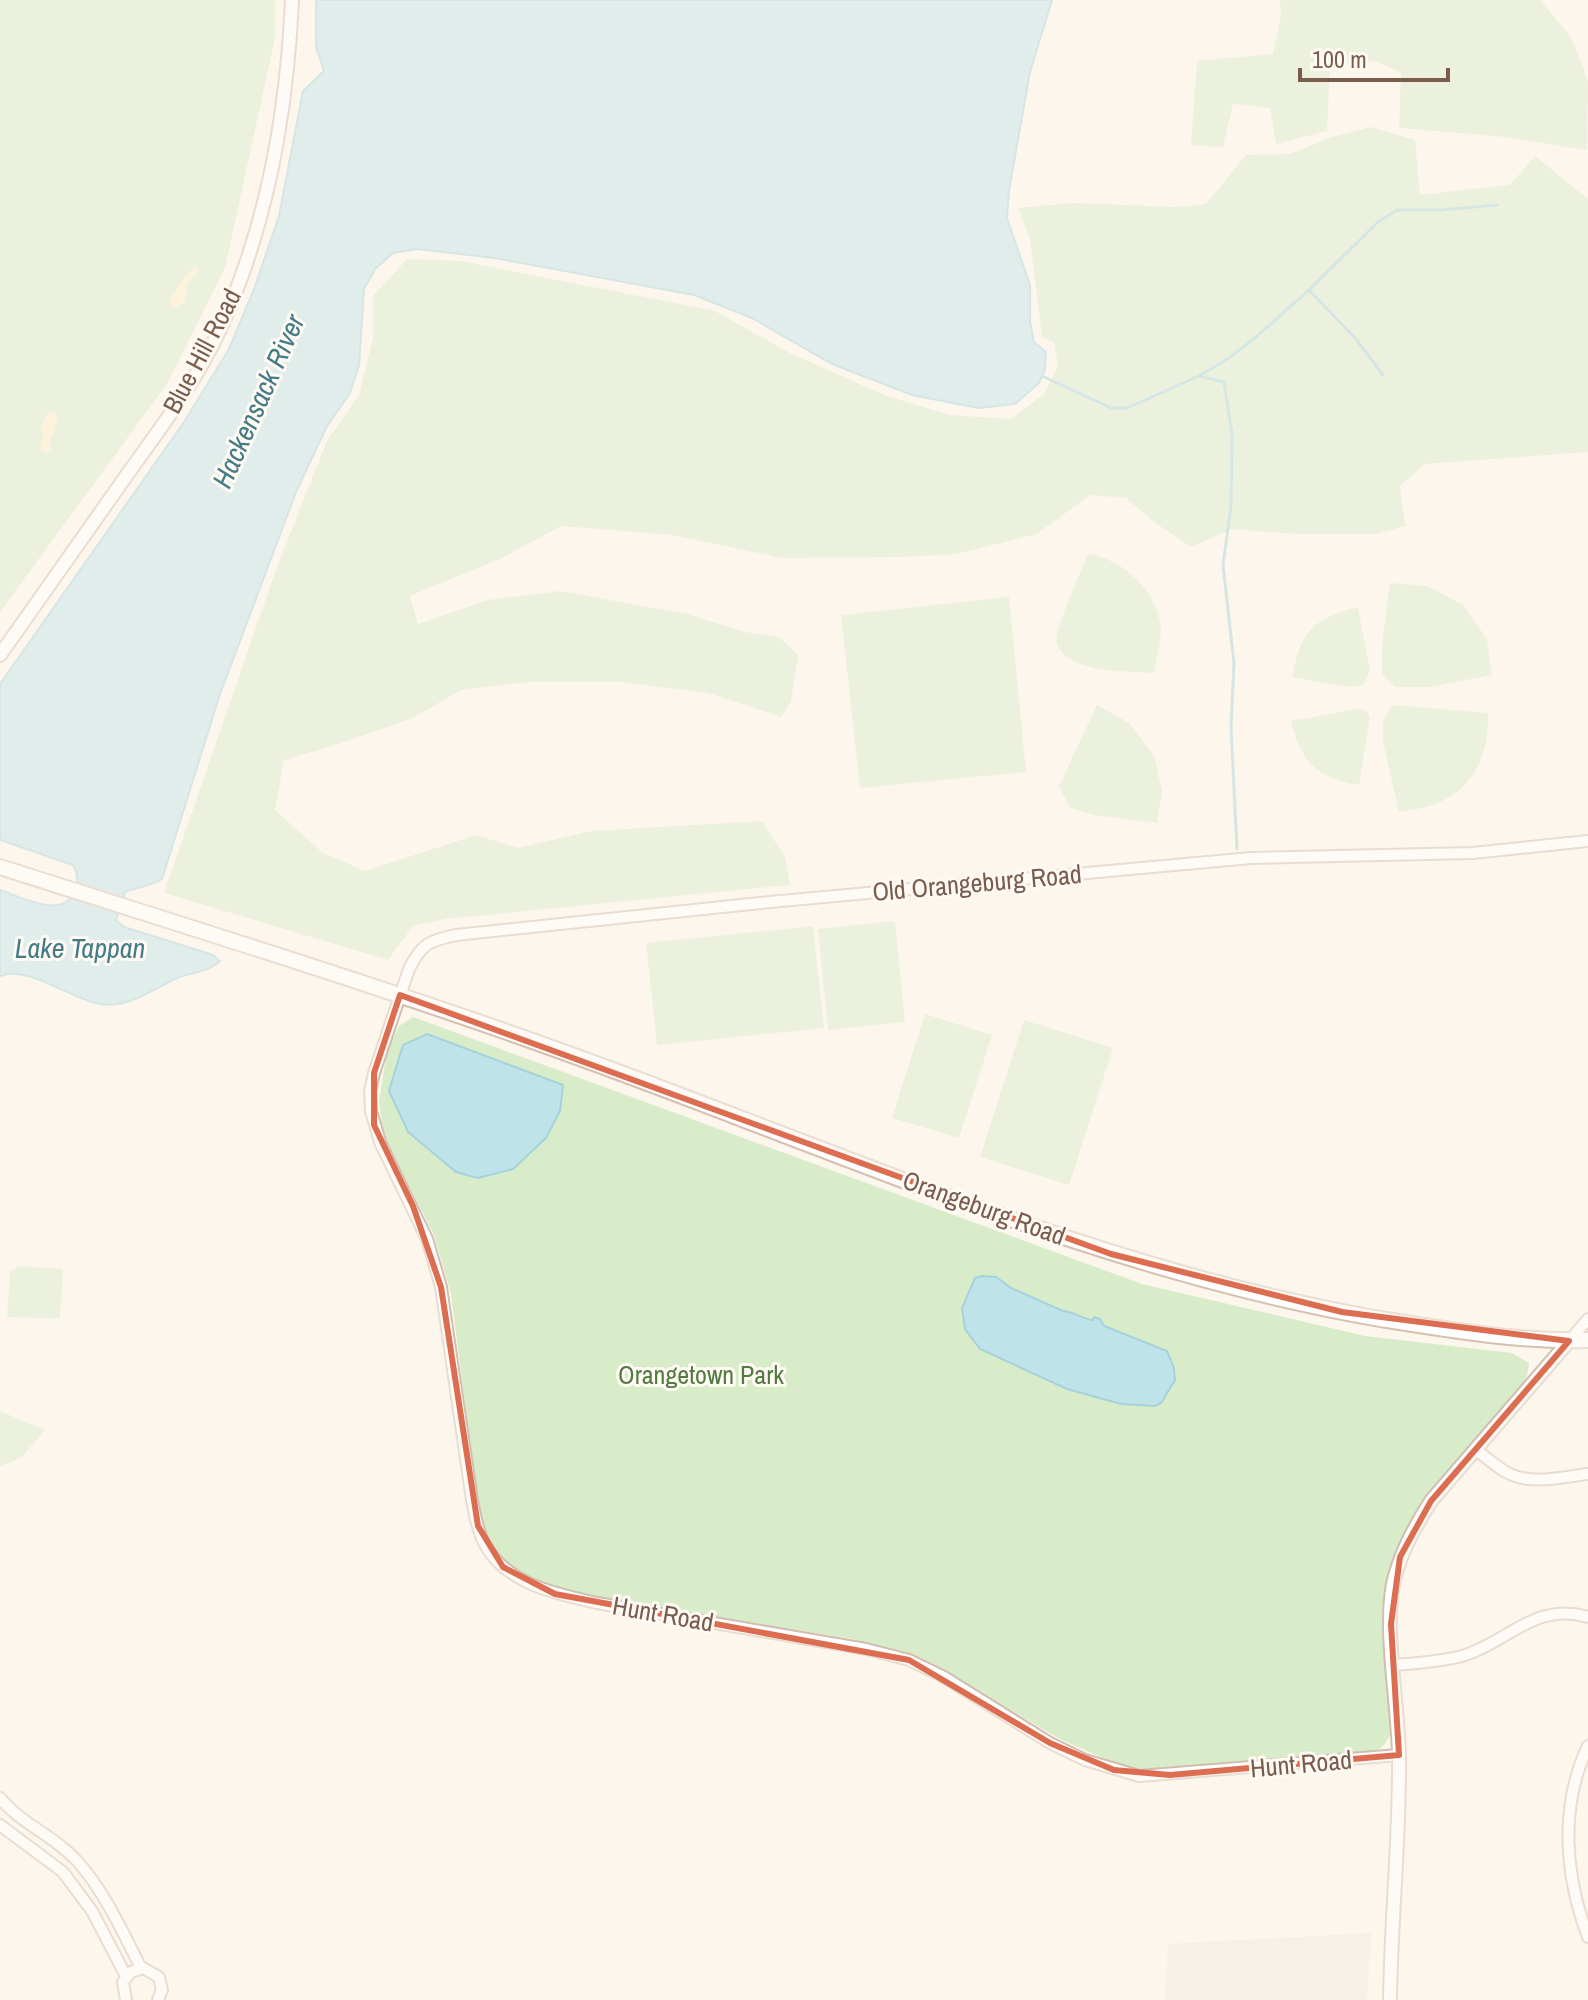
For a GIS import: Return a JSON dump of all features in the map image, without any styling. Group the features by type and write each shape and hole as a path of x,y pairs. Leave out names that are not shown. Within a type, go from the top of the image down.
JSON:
{"main road":[{"name":"Orangeburg Road","path":"0,867 509,1031 1111,1254 1266,1297 1342,1312 1415,1325 1569,1341 1588,1340"}],"street":[{"name":"Blue Hill Road","path":"0,655 166,420 194,378 219,331 252,245 268,185 282,111 292,0"},
{"name":"Old Orangeburg Road","path":"400,995 409,969 422,947 428,942 456,935 770,902 1251,858 1472,853 1588,841"},
{"name":"Hunt Road","path":"400,995 374,1073 370,1091 371,1111 380,1142 427,1239 441,1287 472,1500 486,1547 503,1567 527,1583 555,1594 866,1649 909,1660 944,1677 1050,1743 1085,1760 1139,1776 1399,1755"},
{"path":"1390,2000 1399,1755 1392,1600 1400,1557 1412,1530 1431,1501 1588,1319"},
{"path":"1475,1449 1505,1472 1522,1478 1537,1480 1588,1474"},
{"path":"1394,1665 1464,1655 1533,1619 1558,1613 1588,1617"},
{"path":"1588,1746 1574,1791 1569,1845 1571,1880 1588,1937"},
{"path":"0,1798 10,1810 73,1857 105,1898 141,1968"},
{"path":"0,1825 60,1870 92,1911 126,1976"},
{"path":"60,1870 73,1857"},
{"path":"99,1925 115,1917"},
{"path":"126,2000 122,1988 126,1976 141,1968 149,1969 159,1977 162,1990 158,2000"}],"highlighted area":[{"path":"400,995 1111,1254 1342,1312 1569,1341 1431,1501 1400,1557 1391,1624 1399,1755 1170,1775 1114,1770 1050,1743 909,1660 555,1594 503,1567 478,1526 441,1287 413,1206 374,1125 374,1073"}],"shaded area":[{"path":"1371,1933 1367,2000 1165,2000 1168,1944"}],"green space":[{"path":"0,0 275,0 275,38 225,268 167,384 0,612"},
{"path":"1280,0 1540,0 1571,37 1588,81 1587,150 1506,137 1399,128 1401,73 1375,61 1330,66 1327,131 1276,144 1270,108 1233,104 1223,147 1191,145 1197,61 1273,54 1281,15"},
{"path":"1371,127 1415,140 1420,195 1510,185 1535,156 1588,199 1588,452 1425,464 1400,486 1405,526 1376,534 1296,534 1232,529 1191,547 1126,498 1090,495 1037,534 956,554 782,558 672,535 561,526 502,558 410,596 418,624 488,600 560,591 687,614 745,632 779,637 798,655 791,702 781,717 708,693 622,682 527,682 461,690 413,718 284,760 275,810 323,853 365,871 476,835 518,848 591,831 762,821 785,857 790,885 446,919 414,925 388,960 164,893 278,564 327,441 359,395 373,338 373,296 407,259 461,261 715,311 792,354 887,396 949,415 1011,419 1044,394 1058,366 1054,342 1042,337 1030,239 1018,208 1073,203 1177,207 1206,204 1246,155 1290,154 1332,137"},
{"path":"1088,554 1126,570 1153,602 1161,629 1154,673 1085,666 1062,653 1057,636"},
{"path":"1390,583 1427,586 1462,604 1487,639 1492,675 1430,687 1395,687 1382,674 1382,644"},
{"path":"1009,597 1026,772 860,788 841,615"},
{"path":"1358,607 1370,671 1363,685 1347,687 1292,677 1300,648 1312,629 1330,616"},
{"path":"1097,705 1129,723 1154,756 1162,791 1157,823 1094,815 1070,808 1059,786"},
{"path":"1392,705 1488,713 1483,753 1467,783 1454,794 1439,802 1399,812 1383,742 1383,720"},
{"path":"1365,710 1370,716 1359,785 1332,778 1313,766 1300,748 1291,721"},
{"path":"895,921 905,1022 828,1030 818,929"},
{"path":"813,926 824,1028 657,1045 646,943"},
{"path":"925,1014 992,1035 959,1138 892,1118"},
{"name":"Orangetown Park","path":"413,1017 1142,1284 1365,1336 1512,1353 1529,1363 1527,1376 1520,1387 1423,1499 1404,1534 1388,1581 1392,1728 1386,1743 1373,1754 1143,1771 1117,1764 1062,1740 929,1663 903,1654 853,1639 561,1592 522,1574 496,1554 480,1522 451,1294 434,1235 383,1134 379,1101 387,1051 399,1026"},
{"path":"1024,1020 1113,1048 1069,1185 980,1157"},
{"path":"18,1266 63,1269 60,1319 7,1317 10,1272"},
{"path":"0,1411 45,1430 21,1458 0,1466"}],"sand":[{"path":"194,266 199,271 188,284 185,302 170,307 170,298"},
{"path":"47,414 56,414 57,421 49,438 51,450 45,453 40,449 44,435 41,429"}],"water":[{"path":"316,0 1052,0 1030,72 1007,218 1030,285 1030,322 1034,342 1046,352 1045,370 1039,383 1015,404 978,408 912,395 832,364 752,318 694,295 495,258 417,249 393,253 375,269 364,289 359,365 350,393 327,426 296,492 220,694 162,879 125,892 116,920 124,927 213,955 220,961 129,1001 100,1004 24,975 0,976 0,890 42,904 62,904 70,899 77,880 73,865 0,840 0,684 184,422 229,349 279,216 303,91 324,71 316,47"},
{"path":"427,1034 563,1085 560,1111 546,1138 513,1169 478,1178 456,1172 408,1132 389,1091 403,1045"},
{"path":"996,1277 1011,1288 1063,1311 1093,1320 1094,1317 1100,1319 1104,1326 1167,1351 1175,1380 1161,1403 1155,1406 1121,1404 1067,1389 980,1349 965,1329 962,1308 975,1278"}],"waterway":[{"path":"1309,290 1378,222 1397,210 1497,205"},
{"path":"1200,375 1244,347 1309,290 1356,339 1383,375"},
{"path":"1042,376 1111,408 1127,408 1199,376 1224,382 1232,434 1231,506 1223,565 1234,663 1231,727 1237,849"}],"water label":[{"name":"Hackensack River","path":"258,401"},
{"name":"Lake Tappan","path":"80,948"}]}
